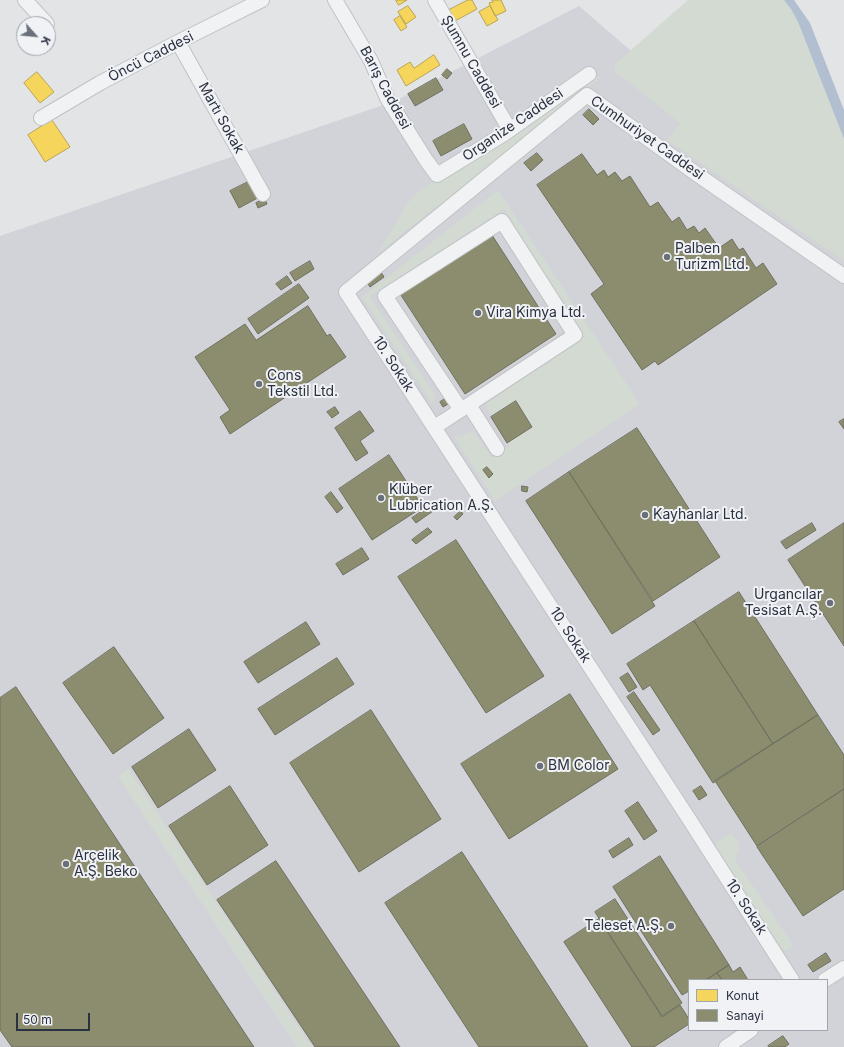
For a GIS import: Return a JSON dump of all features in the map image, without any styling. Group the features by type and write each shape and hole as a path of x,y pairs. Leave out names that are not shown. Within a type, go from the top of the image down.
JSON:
{"street":[{"path":"25,0 40,16"},
{"name":"Öncü Caddesi","path":"41,118 100,83 178,42 244,4 262,0"},
{"name":"Barış Caddesi","path":"335,0 371,62 387,98 437,175"},
{"name":"Şumnu Caddesi","path":"435,0 507,125"},
{"name":"Martı Sokak","path":"178,42 264,194"},
{"name":"Organize Caddesi","path":"437,175 504,134 589,74"},
{"name":"Cumhuriyet Caddesi","path":"346,292 587,95 698,175 844,276"},
{"path":"434,427 465,407 575,335 502,220 385,296 465,407 497,449"},
{"name":"10. Sokak","path":"346,292 685,812 791,979"},
{"path":"827,979 844,968"},
{"path":"726,1047 749,1031"}],"shaded area":[{"path":"688,0 784,0 791,9 798,22 844,139 844,261 667,140 680,123 614,71 615,64"},
{"path":"579,6 798,195 844,230 844,1047 0,1047 0,236 395,101"},
{"path":"604,75 378,253 406,205 416,193 433,181 505,141 585,81"},
{"path":"498,190 640,404 495,501 454,437 474,431 491,457 510,447 507,443 532,426 516,401 491,417 485,403 584,337 504,209 370,296 435,395 432,403 362,297"},
{"path":"128,768 312,1047 297,1047 118,777"},
{"path":"732,834 739,843 739,850 735,859 792,943 792,947 786,951 782,949 717,850 716,843 727,835"}],"water":[{"path":"784,0 794,0 810,23 844,110 844,139 798,22"}],"building: Konut":[{"path":"396,0 407,0 399,5"},
{"path":"468,0 472,0 477,9 455,21 449,10"},
{"path":"492,0 501,0 506,11 495,16 489,3 493,2"},
{"path":"408,6 416,17 406,24 398,12"},
{"path":"490,6 498,20 487,26 479,12"},
{"path":"400,16 407,27 401,31 394,20"},
{"path":"434,55 440,65 406,86 397,70 410,62 414,68"},
{"path":"37,72 54,92 40,103 24,83"},
{"path":"52,120 70,147 45,162 28,135"}],"building: Sanayi":[{"path":"447,69 452,73 447,79 442,75"},
{"path":"436,78 443,90 415,106 408,94"},
{"path":"589,109 599,119 593,125 583,115"},
{"path":"464,124 472,139 441,156 433,141"},
{"path":"537,153 543,160 531,171 524,163"},
{"name":"Palben Turizm Ltd.","path":"582,154 597,175 604,170 608,177 615,172 622,181 630,176 650,207 658,202 672,222 679,217 687,230 694,226 699,233 705,228 719,248 732,239 739,250 743,248 756,268 763,263 777,284 658,365 655,361 642,370 591,294 604,284 537,185"},
{"path":"256,178 265,194 239,208 230,191"},
{"path":"265,199 267,204 258,208 256,203"},
{"name":"Vira Kimya Ltd.","path":"490,232 556,334 465,394 399,292"},
{"path":"310,261 314,269 295,281 290,273"},
{"path":"379,269 384,277 370,287 365,279"},
{"path":"287,276 292,283 281,290 276,284"},
{"path":"299,284 309,298 258,334 248,319"},
{"name":"Cons Tekstil Ltd.","path":"308,306 327,336 330,334 346,357 230,434 220,417 230,410 195,357 245,324 256,340"},
{"path":"445,399 448,404 443,407 440,402"},
{"path":"516,401 532,427 507,443 491,417"},
{"path":"335,407 339,413 332,418 327,412"},
{"path":"360,411 374,431 360,441 368,453 356,461 335,428"},
{"path":"844,419 844,429 839,422"},
{"name":"Kayhanlar Ltd.","path":"637,428 720,557 653,601 569,472"},
{"name":"Klüber Lubrication A.Ş.","path":"389,455 423,507 372,540 339,489"},
{"path":"487,467 493,474 489,478 483,470"},
{"path":"569,472 655,606 612,634 526,501"},
{"path":"522,486 528,487 527,492 522,491"},
{"path":"331,492 343,508 337,513 325,497"},
{"path":"430,506 433,511 416,523 412,518"},
{"path":"461,511 463,514 457,520 454,517"},
{"path":"812,523 816,530 786,549 781,542"},
{"name":"Urgancılar Tesisat A.Ş.","path":"844,523 844,646 788,560"},
{"path":"428,528 432,532 416,544 412,540"},
{"path":"456,540 544,676 486,713 398,577"},
{"path":"362,548 369,559 343,575 336,564"},
{"path":"739,592 818,715 773,744 694,621"},
{"path":"694,621 773,744 713,783 650,685 643,690 627,664"},
{"path":"306,622 320,644 258,683 244,662"},
{"path":"114,647 164,718 113,754 63,683"},
{"path":"337,658 354,684 275,735 258,709"},
{"path":"628,673 637,687 629,692 620,678"},
{"name":"Arçelik A.Ş. Beko","path":"16,687 254,1047 12,1047 0,1030 0,698"},
{"path":"634,692 660,730 653,735 627,697"},
{"name":"BM Color","path":"570,694 618,769 509,839 461,764"},
{"path":"371,710 441,819 359,872 290,763"},
{"path":"818,715 844,755 844,789 757,846 715,781"},
{"path":"189,729 216,770 158,808 132,767"},
{"path":"230,786 268,845 207,885 169,826"},
{"path":"701,786 707,795 699,800 693,791"},
{"path":"844,789 844,889 803,916 757,847"},
{"path":"638,802 657,831 644,840 625,811"},
{"path":"629,838 633,845 613,858 609,851"},
{"path":"462,852 588,1047 479,1047 385,903"},
{"name":"Teleset A.Ş.","path":"660,856 729,965 708,979 688,979 688,992 682,995 613,887"},
{"path":"276,861 400,1047 315,1047 217,900"},
{"path":"615,899 682,1003 662,1016 595,912"},
{"path":"599,919 662,1017 680,1005 688,1017 688,1025 654,1047 632,1047 564,942"},
{"path":"826,953 831,961 813,972 808,965"},
{"path":"729,965 733,972 740,967 747,979 721,979 717,973"},
{"path":"717,973 722,979 708,979"},
{"path":"783,1036 789,1044 785,1047 768,1046"}],"place":[{"name":"Palben Turizm Ltd.","path":"667,257"},
{"name":"Vira Kimya Ltd.","path":"478,313"},
{"name":"Cons Tekstil Ltd.","path":"259,384"},
{"name":"Klüber Lubrication A.Ş.","path":"381,498"},
{"name":"Kayhanlar Ltd.","path":"645,515"},
{"name":"Urgancılar Tesisat A.Ş.","path":"830,603"},
{"name":"BM Color","path":"540,766"},
{"name":"Arçelik A.Ş. Beko","path":"66,864"},
{"name":"Teleset A.Ş.","path":"671,926"}]}
